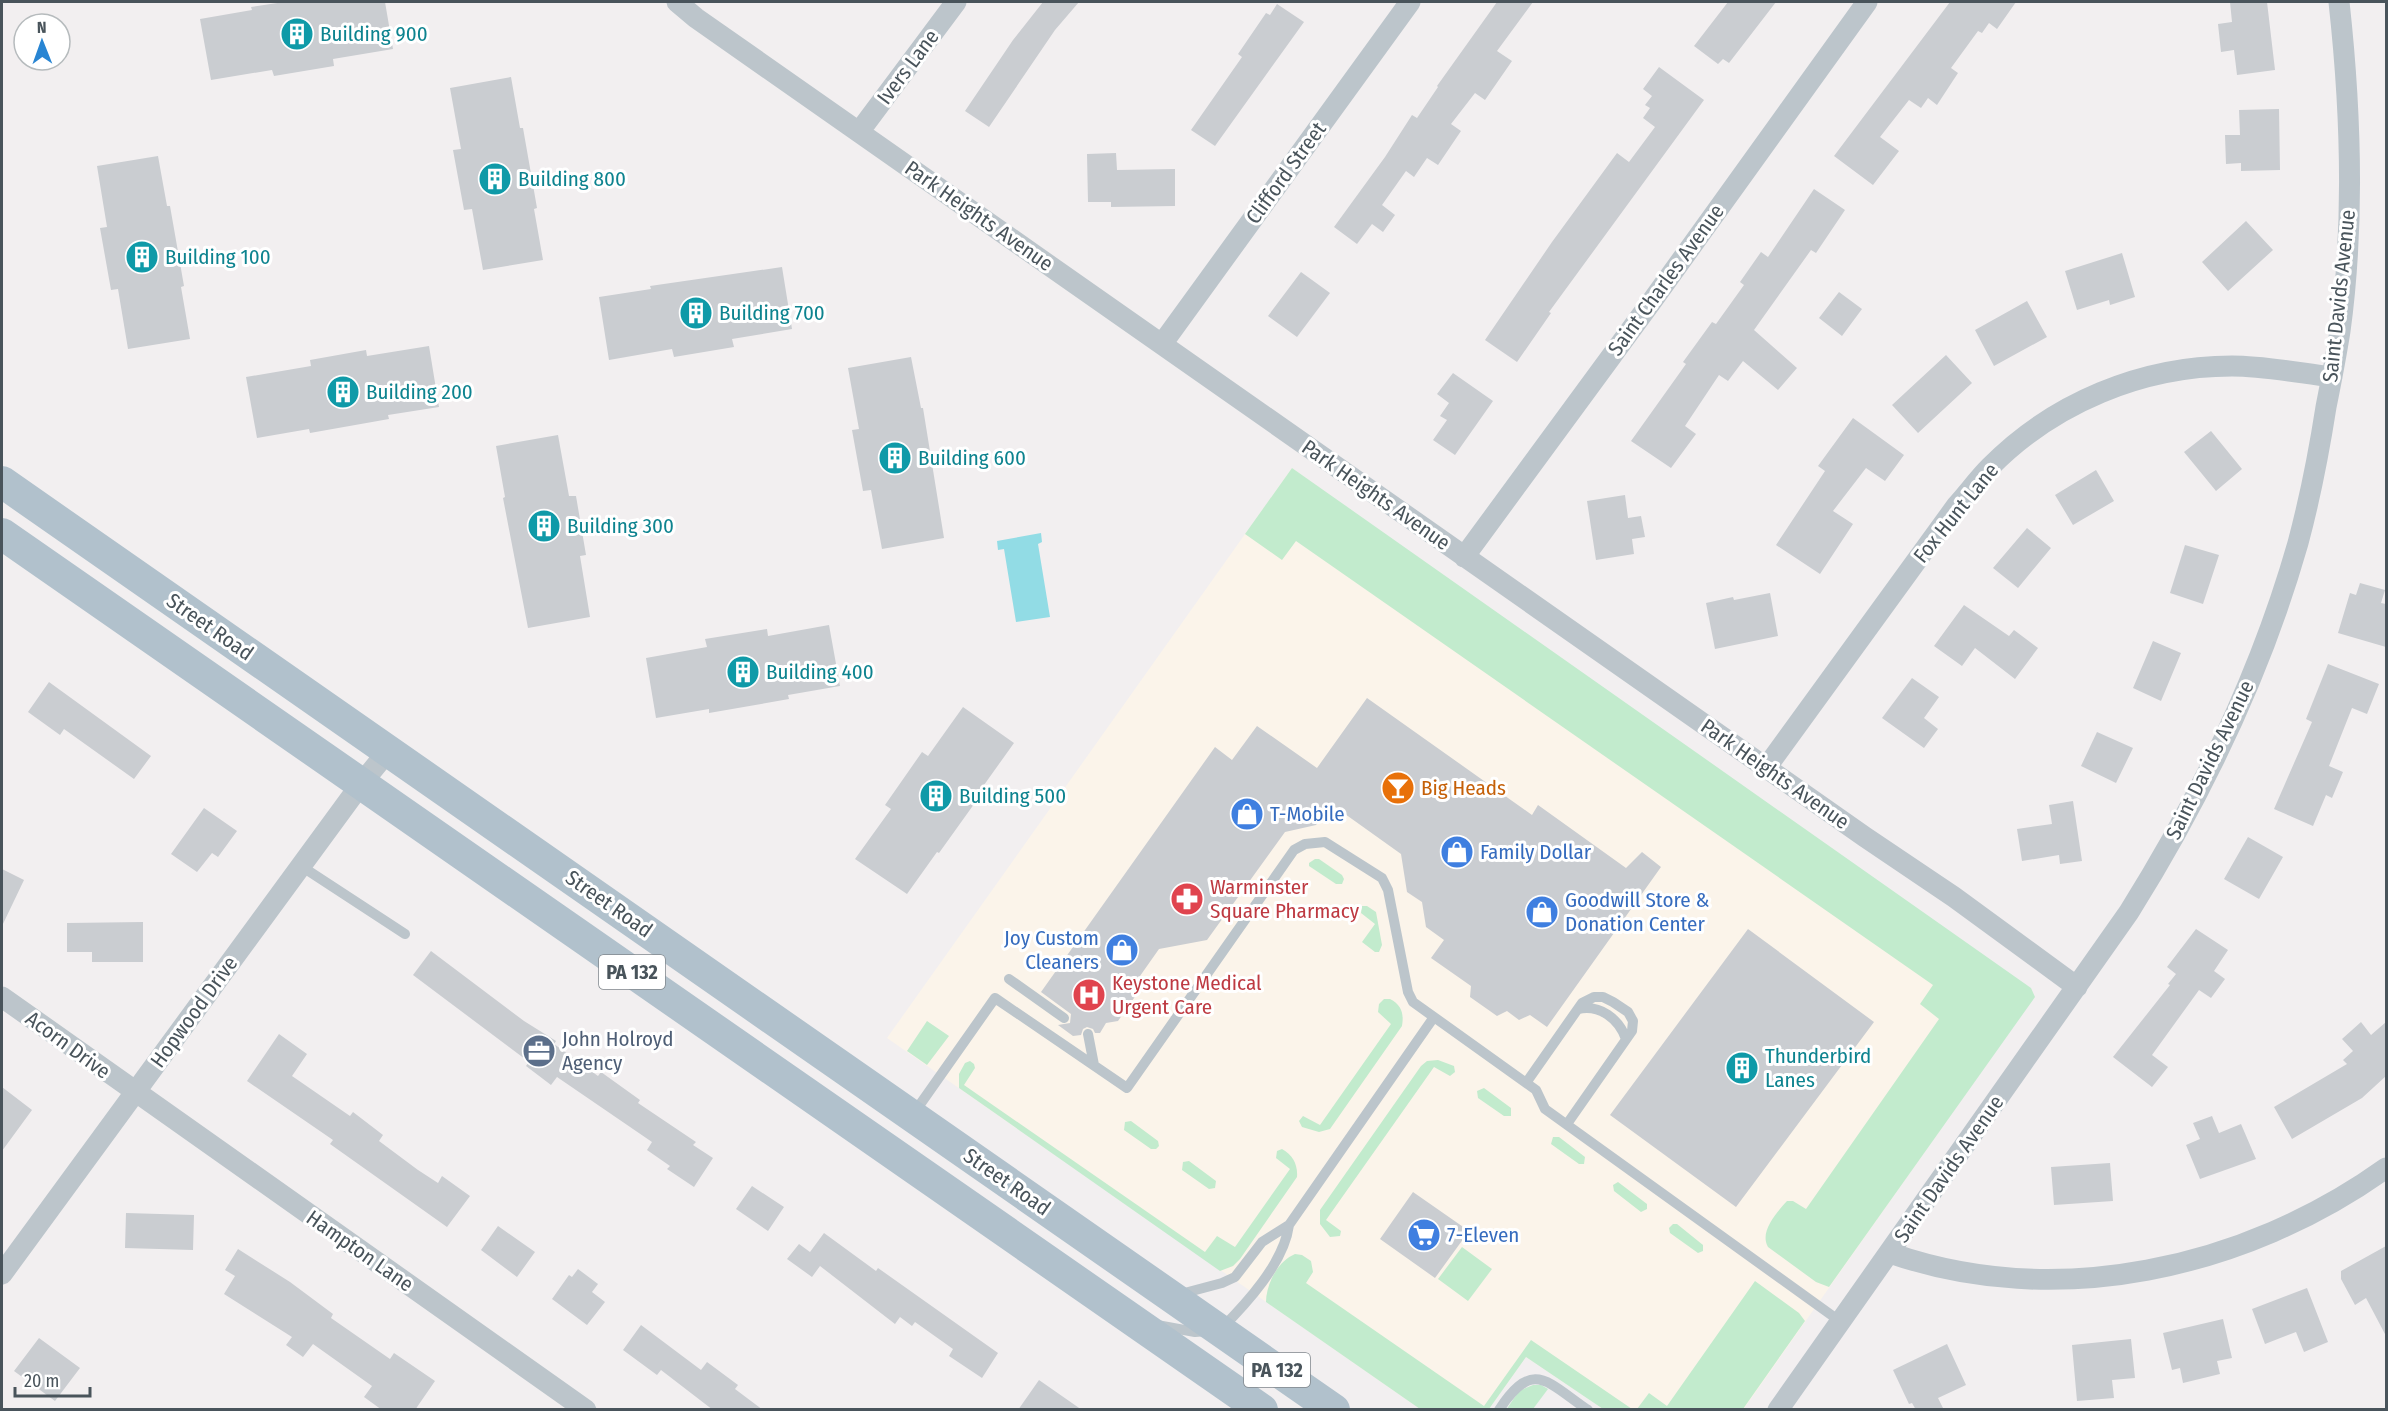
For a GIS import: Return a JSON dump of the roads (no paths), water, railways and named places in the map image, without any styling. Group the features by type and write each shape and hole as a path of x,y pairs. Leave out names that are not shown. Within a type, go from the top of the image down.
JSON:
{"main road":[{"name":"Street Road","path":"2,482 1334,1410"},
{"name":"Street Road","path":"2,534 1262,1410"}],"street":[{"name":"Park Heights Avenue","path":"677,2 696,18 1464,557 1954,897 2077,987"},
{"name":"Ivers Lane","path":"860,132 956,2"},
{"name":"Clifford Street","path":"1162,344 1410,2"},
{"name":"Saint Charles Avenue","path":"1464,557 1867,2"},
{"name":"Saint Davids Avenue","path":"1785,1404 1840,1322 2130,912 2208,774 2255,666 2298,543 2314,477 2340,330 2350,174 2348,105 2339,2"},
{"name":"Fox Hunt Lane","path":"1766,768 1957,505 2007,451 2047,421 2068,408 2109,389 2149,375 2192,368 2234,366 2332,377"},
{"name":"Hopwood Drive","path":"2,1274 361,784 388,751"},
{"name":"Acorn Drive","path":"2,997 135,1092"},
{"name":"Hampton Lane","path":"135,1092 586,1410"},
{"path":"1890,1253 1964,1274 2014,1280 2074,1279 2154,1269 2190,1261 2250,1241 2338,1199 2386,1168"}],"lane":[{"path":"912,1116 995,998 1127,1088 1294,850 1305,844 1325,842 1382,878 1388,890 1408,992 1413,1002 1536,1090 1545,1109 1840,1322"},
{"path":"301,866 405,934"},
{"path":"1009,979 1064,1018"},
{"path":"1526,1083 1578,1009 1590,1006 1619,1023 1626,1039 1567,1124"},
{"path":"1172,1297 1235,1277 1262,1242 1288,1224 1434,1017"},
{"path":"1088,1034 1094,1065"},
{"path":"1136,1322 1195,1332 1220,1330 1244,1306 1281,1252 1287,1238 1288,1224"},
{"path":"1499,1410 1518,1384 1534,1379 1550,1383 1588,1410"}],"water":[{"path":"1041,533 1042,542 1038,544 1050,617 1016,622 1004,549 998,550 997,541"}],"place":[{"name":"Building 900","path":"297,34"},
{"name":"Building 800","path":"495,179"},
{"name":"Building 100","path":"142,257"},
{"name":"Building 700","path":"696,313"},
{"name":"Building 200","path":"343,392"},
{"name":"Building 600","path":"895,458"},
{"name":"Building 300","path":"544,526"},
{"name":"Building 400","path":"743,672"},
{"name":"Big Heads","path":"1398,788"},
{"name":"Building 500","path":"936,796"},
{"name":"T-Mobile","path":"1247,814"},
{"name":"Family Dollar","path":"1457,852"},
{"name":"Warminster Square Pharmacy","path":"1187,899"},
{"name":"Goodwill Store & Donation Center","path":"1542,912"},
{"name":"Joy Custom Cleaners","path":"1122,950"},
{"name":"Keystone Medical Urgent Care","path":"1089,995"},
{"name":"John Holroyd Agency","path":"539,1051"},
{"name":"Thunderbird Lanes","path":"1742,1068"},
{"name":"7-Eleven","path":"1424,1235"}]}
